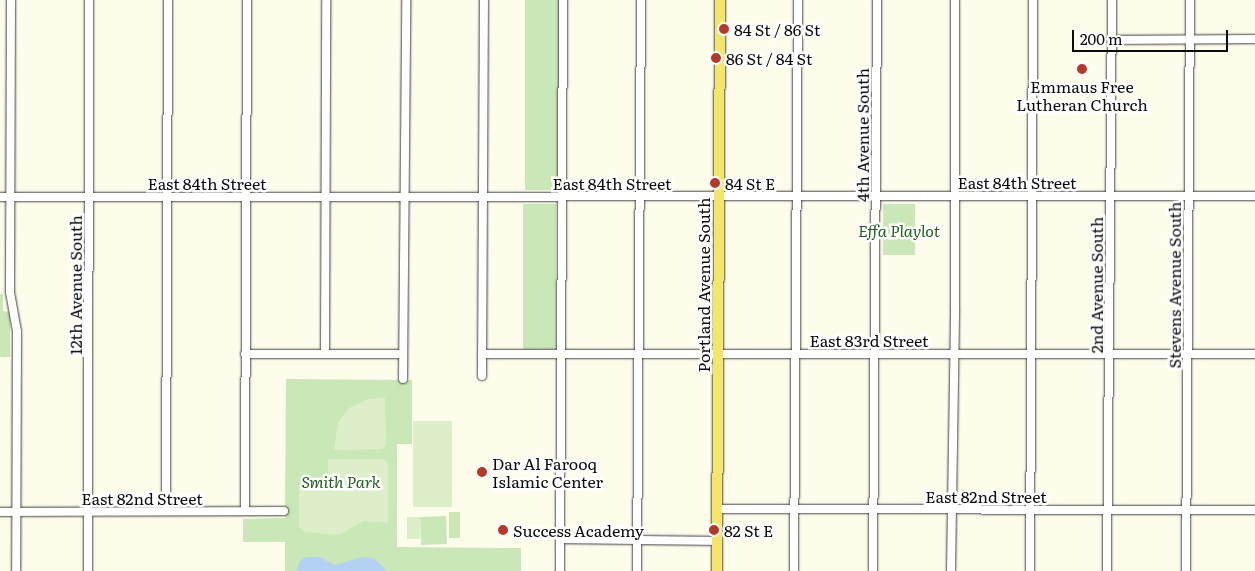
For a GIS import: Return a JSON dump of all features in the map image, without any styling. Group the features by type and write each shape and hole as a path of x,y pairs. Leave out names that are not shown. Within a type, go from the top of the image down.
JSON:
{"main road":[{"name":"Portland Avenue South","path":"716,571 720,0"}],"street":[{"path":"11,0 10,292 17,331 16,571"},
{"name":"12th Avenue South","path":"88,571 89,0"},
{"path":"166,511 168,0"},
{"path":"245,511 247,0"},
{"path":"325,354 326,0"},
{"path":"403,379 406,0"},
{"path":"482,376 484,0"},
{"path":"560,571 563,0"},
{"path":"637,571 641,0"},
{"path":"794,571 798,0"},
{"name":"4th Avenue South","path":"872,571 877,0"},
{"path":"951,571 955,354 955,0"},
{"path":"1030,571 1033,0"},
{"name":"2nd Avenue South","path":"1107,571 1112,0"},
{"name":"Stevens Avenue South","path":"1186,571 1190,0"},
{"path":"1112,40 1255,39"},
{"name":"East 84th Street","path":"0,197 1255,196"},
{"path":"245,354 403,354"},
{"name":"East 83rd Street","path":"482,354 1255,354"},
{"name":"East 82nd Street","path":"717,509 1255,510"},
{"name":"East 82nd Street","path":"0,512 284,511"},
{"path":"560,539 717,541"}],"green space":[{"path":"525,0 559,0 559,190 525,190"},
{"path":"523,204 556,204 556,349 523,349"},
{"name":"Effa Playlot","path":"883,204 915,204 915,255 883,255"},
{"path":"0,294 3,294 3,311 10,312 10,357 0,357"},
{"name":"Smith Park","path":"286,379 412,380 412,444 397,444 397,547 521,548 521,571 285,571 285,542 243,542 243,519 285,518"},
{"path":"385,398 386,444 382,449 334,450 338,423 349,408 368,399"},
{"path":"413,421 452,421 452,507 413,507"},
{"path":"328,459 384,459 388,464 388,523 363,521 339,535 305,532 299,527 299,487 310,488 309,486 328,475"},
{"path":"449,512 460,512 460,538 449,538"},
{"path":"446,516 447,544 421,545 420,517"},
{"path":"407,517 420,517 420,539 407,539"}],"water":[{"path":"319,557 335,565 363,557 375,559 387,571 297,571 299,563 303,558"}],"place":[{"name":"84 St / 86 St","path":"724,29"},
{"name":"86 St / 84 St","path":"716,58"},
{"name":"Emmaus Free Lutheran Church","path":"1082,69"},
{"name":"84 St E","path":"715,183"},
{"name":"Dar Al Farooq Islamic Center","path":"482,472"},
{"name":"Success Academy","path":"503,530"},
{"name":"82 St E","path":"714,530"}]}
